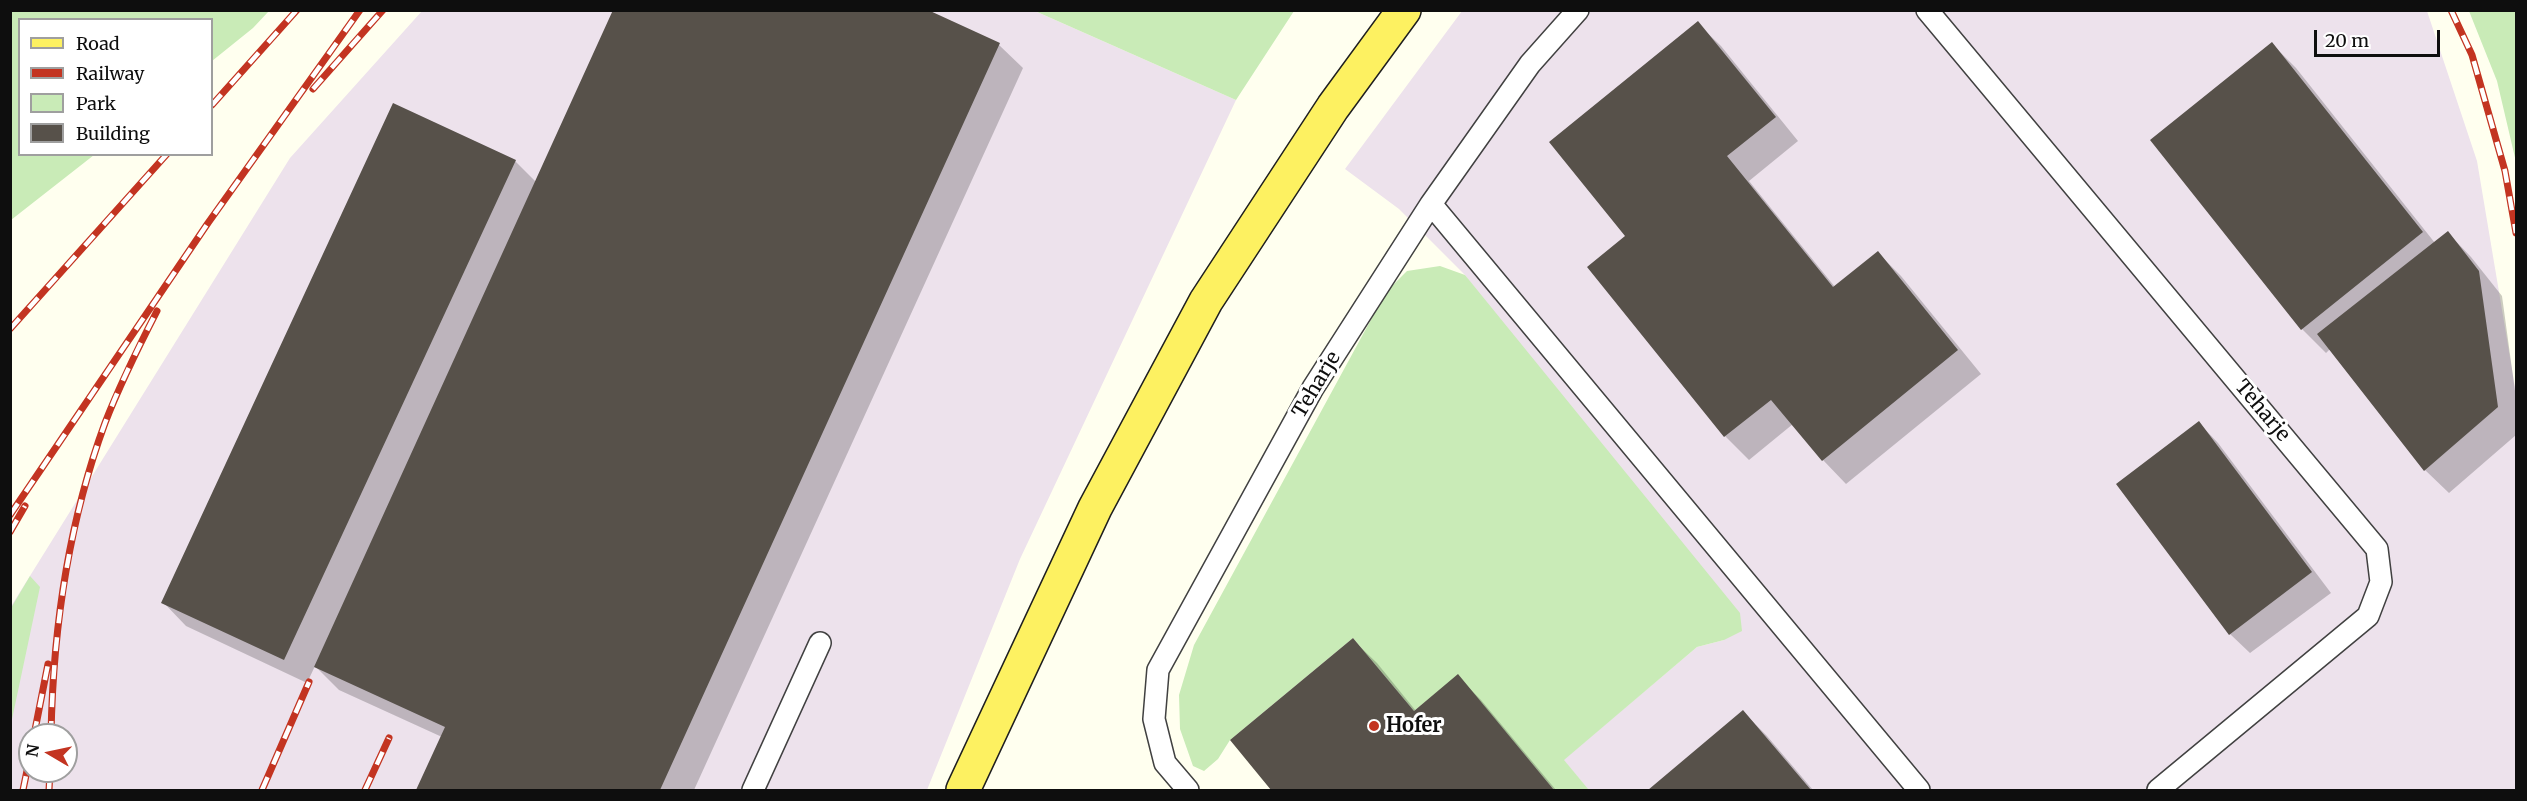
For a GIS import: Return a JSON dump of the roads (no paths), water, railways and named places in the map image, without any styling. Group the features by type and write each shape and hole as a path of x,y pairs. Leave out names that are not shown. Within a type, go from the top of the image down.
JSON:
{"main road":[{"path":"963,790 1095,508 1206,301 1333,107 1404,10"}],"lane":[{"name":"Teharje","path":"1188,790 1165,763 1162,752 1154,719 1158,670 1313,388 1431,204 1530,64 1578,10"},
{"name":"Teharje","path":"1927,10 2377,549 2381,582 2368,616 2158,790"},
{"path":"1431,204 1919,790"},
{"path":"753,790 820,643"}],"railway":[{"path":"213,104 297,10"},
{"path":"10,515 208,223 360,10"},
{"path":"313,89 383,10"},
{"path":"2451,10 2472,55 2505,171 2516,233"},
{"path":"10,329 165,156"},
{"path":"51,723 59,616 82,498 105,423 157,311"},
{"path":"10,532 25,506"},
{"path":"36,723 48,664"},
{"path":"262,790 309,682"},
{"path":"365,790 389,738"},
{"path":"23,790 24,783"},
{"path":"49,783 49,790"}],"place":[{"name":"Hofer","path":"1374,726"}]}
